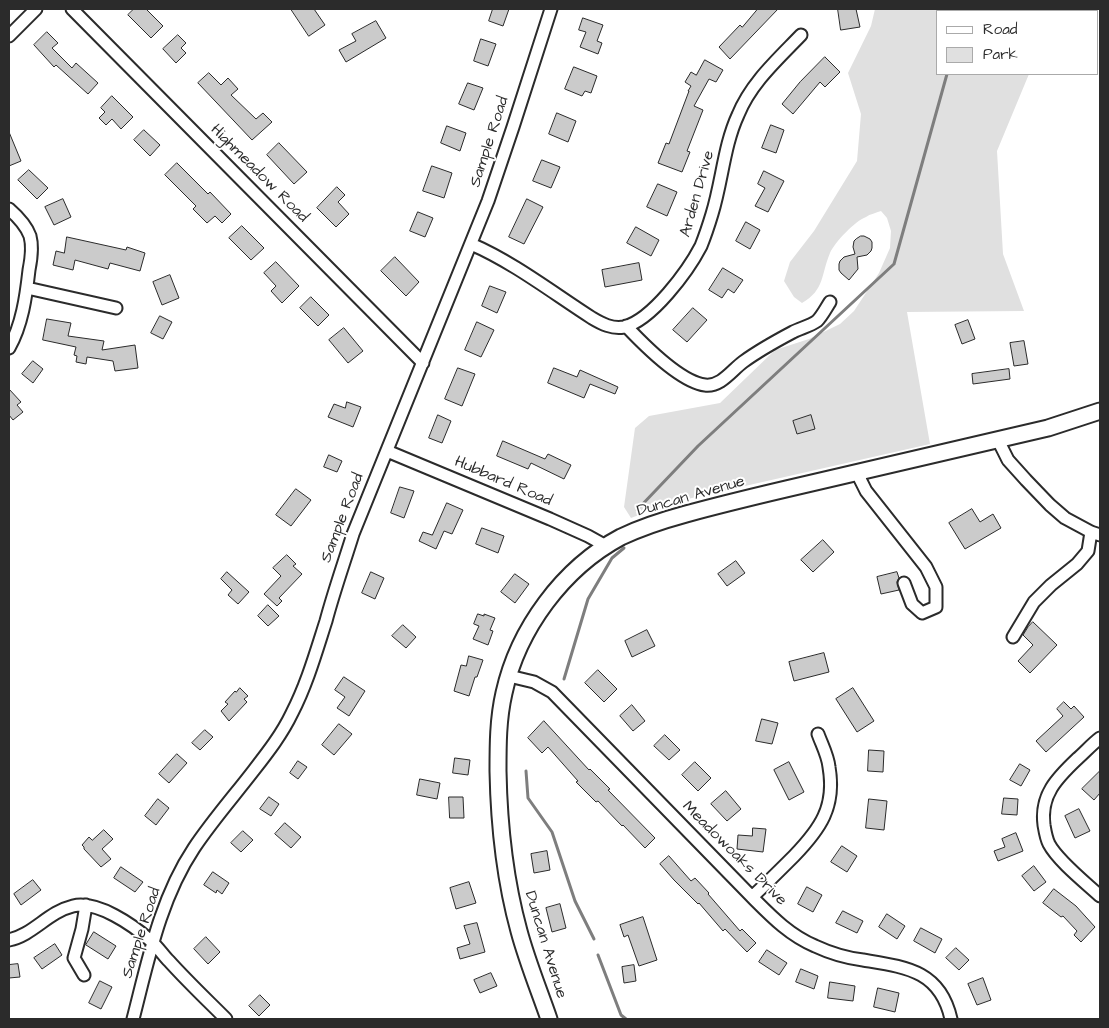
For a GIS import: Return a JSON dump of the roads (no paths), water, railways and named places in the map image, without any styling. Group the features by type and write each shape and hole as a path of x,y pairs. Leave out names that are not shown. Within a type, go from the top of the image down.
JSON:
{"main road":[{"name":"Duncan Avenue","path":"549,1019 519,931 506,869 499,793 499,728 504,694 520,646 544,605 570,576 588,559 606,546 638,530 669,519 712,507 1048,428 1100,411"}],"street":[{"path":"9,36 36,9"},
{"name":"Highmeadow Road","path":"72,9 423,362"},
{"name":"Sample Road","path":"133,1019 152,942 170,895 193,850 266,753 292,714 311,668 353,534 471,244 502,160 550,9"},
{"name":"Arden Drive","path":"626,326 640,320 657,306 696,254 712,214 732,129 738,115 753,87 801,36"},
{"path":"9,209 23,225 31,240 27,288 22,315 9,348"},
{"path":"471,244 493,254 592,318 610,326 626,326 650,350 675,370 697,383 711,385 723,379 757,353 794,331 818,320 830,302"},
{"path":"27,288 116,308"},
{"path":"998,440 1008,460 1050,505 1065,518 1096,534 1088,550 1077,564 1050,585 1034,602 1014,637"},
{"name":"Hubbard Road","path":"387,451 565,526 606,546"},
{"path":"862,472 860,479 866,491 926,567 936,586 936,608 922,613 912,604 904,583"},
{"name":"Meadowoaks Drive","path":"509,676 534,682 552,692 785,929 813,946 843,956 907,969 928,979 943,998 951,1019"},
{"path":"752,897 806,843 822,822 828,808 831,792 829,765 818,734"},
{"path":"1100,738 1057,779 1048,794 1043,812 1045,834 1052,849 1100,896"},
{"path":"84,975 74,958 86,905"},
{"path":"9,940 26,934 53,915 73,906 86,905 98,908 115,916 152,942 226,1019"}],"waterway":[{"path":"637,510 698,446 894,264 947,75"},
{"path":"564,679 588,599 612,558 624,548"},
{"path":"526,771 528,798 552,832 575,901 594,939"},
{"path":"598,955 621,1015 626,1019"}]}
